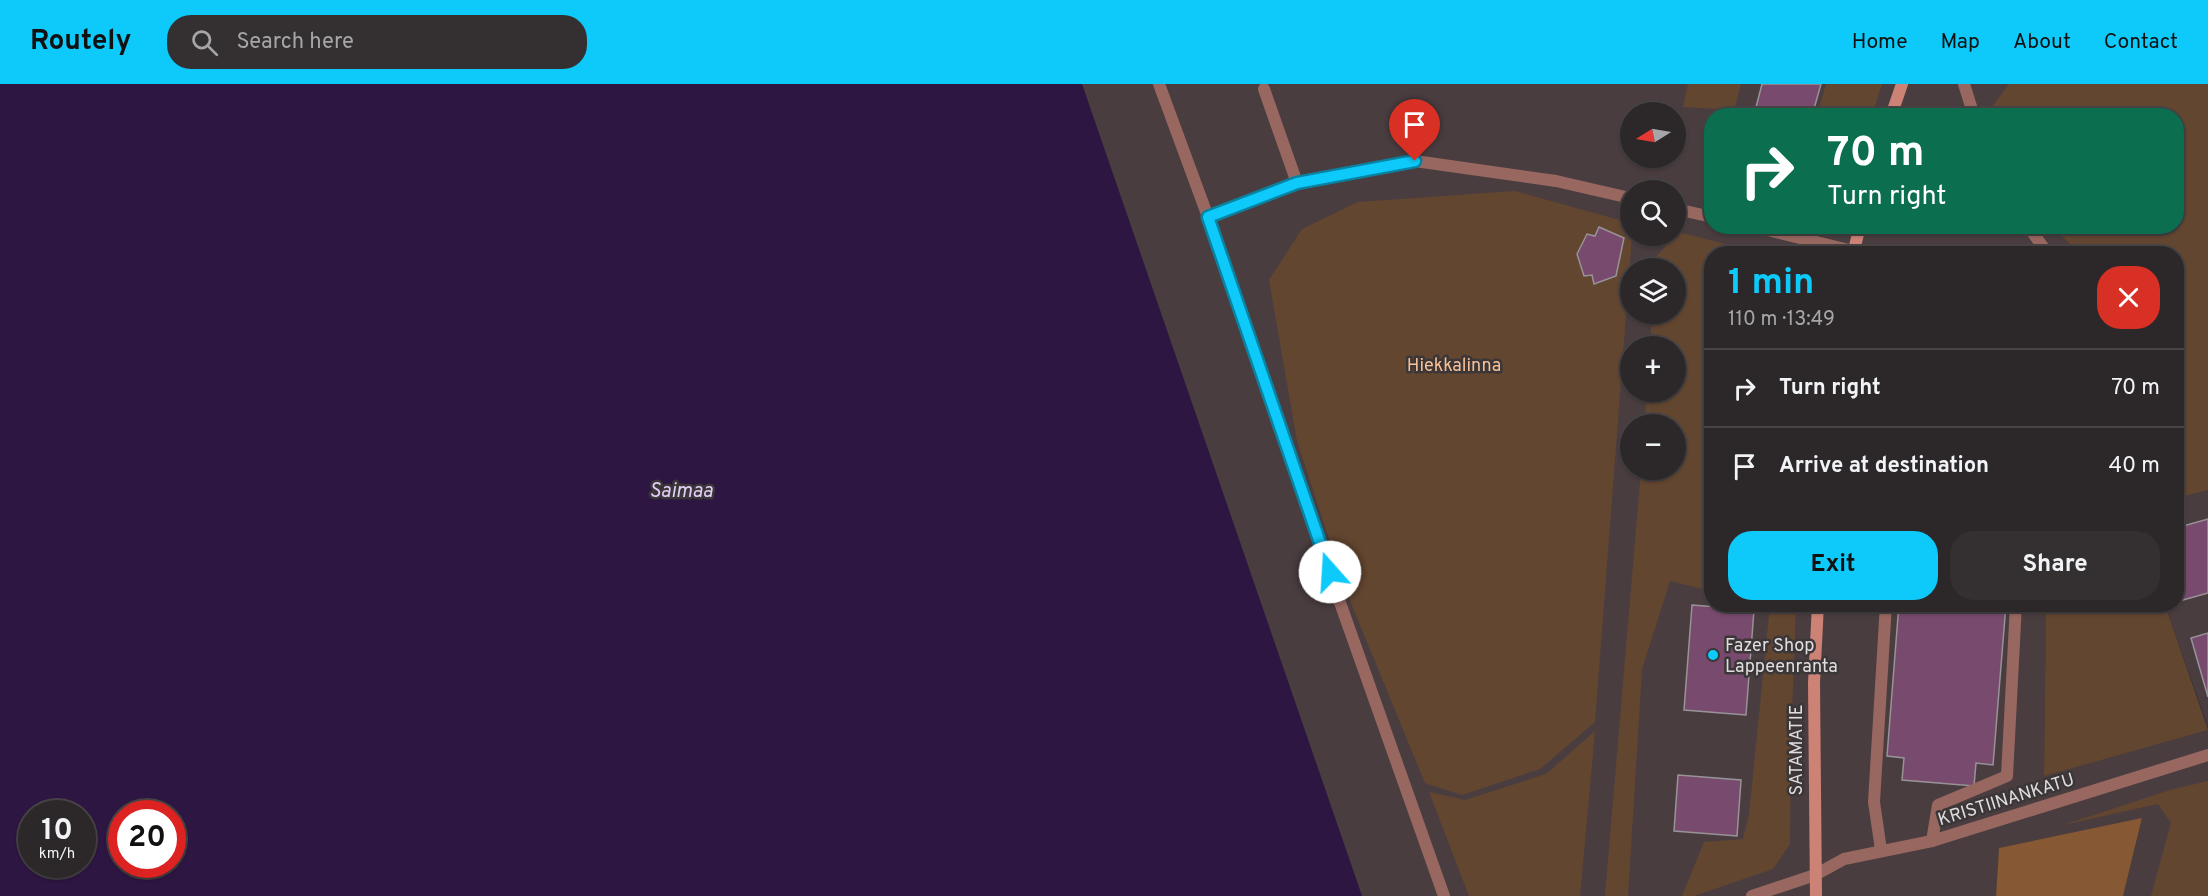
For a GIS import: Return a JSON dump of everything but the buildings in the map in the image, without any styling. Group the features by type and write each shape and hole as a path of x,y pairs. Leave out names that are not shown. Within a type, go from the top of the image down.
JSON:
{"street":[{"path":"1159,84 1208,217 1337,594 1444,896"},
{"path":"1894,108 1902,84"},
{"path":"1964,84 1972,108"},
{"path":"1264,89 1297,183"},
{"path":"1208,217 1297,183 1415,161 1556,180 1620,196"},
{"path":"1686,210 1704,215"},
{"path":"1782,234 1829,246"},
{"name":"SATAMATIE","path":"1816,896 1814,683 1818,612"},
{"path":"1881,850 1874,802 1886,612"},
{"path":"1932,841 1938,805 2007,776 2016,612"},
{"name":"KRISTIINANKATU","path":"1752,896 1815,874 1844,859 1932,841 2208,755"}],"shaded area":[{"path":"1082,84 2009,84 1993,105 1994,108 1704,108 1704,234 2059,234 2072,246 1704,246 1704,612 2046,612 2044,775 2208,730 2208,896 2123,896 2142,819 1999,848 1996,896 1362,896"},
{"path":"2208,490 2208,726 2167,612 2184,612 2184,496"},
{"path":"2142,818 2123,896 1996,896 1999,848"}],"green space":[{"path":"1688,84 1741,84 1735,108 1686,107 1684,102"},
{"path":"1826,84 1882,84 1874,108 1819,108"},
{"path":"2009,84 2208,84 2208,490 2184,496 2184,246 2072,246 2059,234 2184,234 2184,108 1994,108 1993,105"},
{"name":"Hiekkalinna","path":"1515,191 1620,220 1620,246 1631,246 1630,258 1620,258 1620,324 1625,324 1624,336 1620,336 1620,394 1595,722 1540,769 1462,795 1425,783 1346,591 1297,441 1269,280 1302,229 1358,202"},
{"path":"1686,234 1733,246 1704,246 1704,589 1670,581 1642,669 1628,896 1605,896 1640,480 1686,480 1686,414 1645,414 1646,402 1686,402 1686,336 1651,336 1651,324 1686,324 1686,258 1656,258 1666,246 1686,246"},
{"path":"1769,612 1796,612 1790,844 1773,869 1694,896 1682,896 1704,842 1743,839 1749,815"},
{"path":"2046,612 2167,612 2208,730 2044,776"},
{"path":"1595,731 1580,896 1469,896 1429,792 1465,800 1546,774"},
{"path":"2208,781 2208,896 2151,896 2171,823 2158,804 2063,825 2170,790"}],"water":[{"name":"Saimaa","path":"0,84 1082,84 1362,896 0,896"}],"place":[{"name":"Fazer Shop Lappeenranta","path":"1713,655"}],"route":[{"path":"1330,572 1208,217 1297,183 1415,161"}]}
